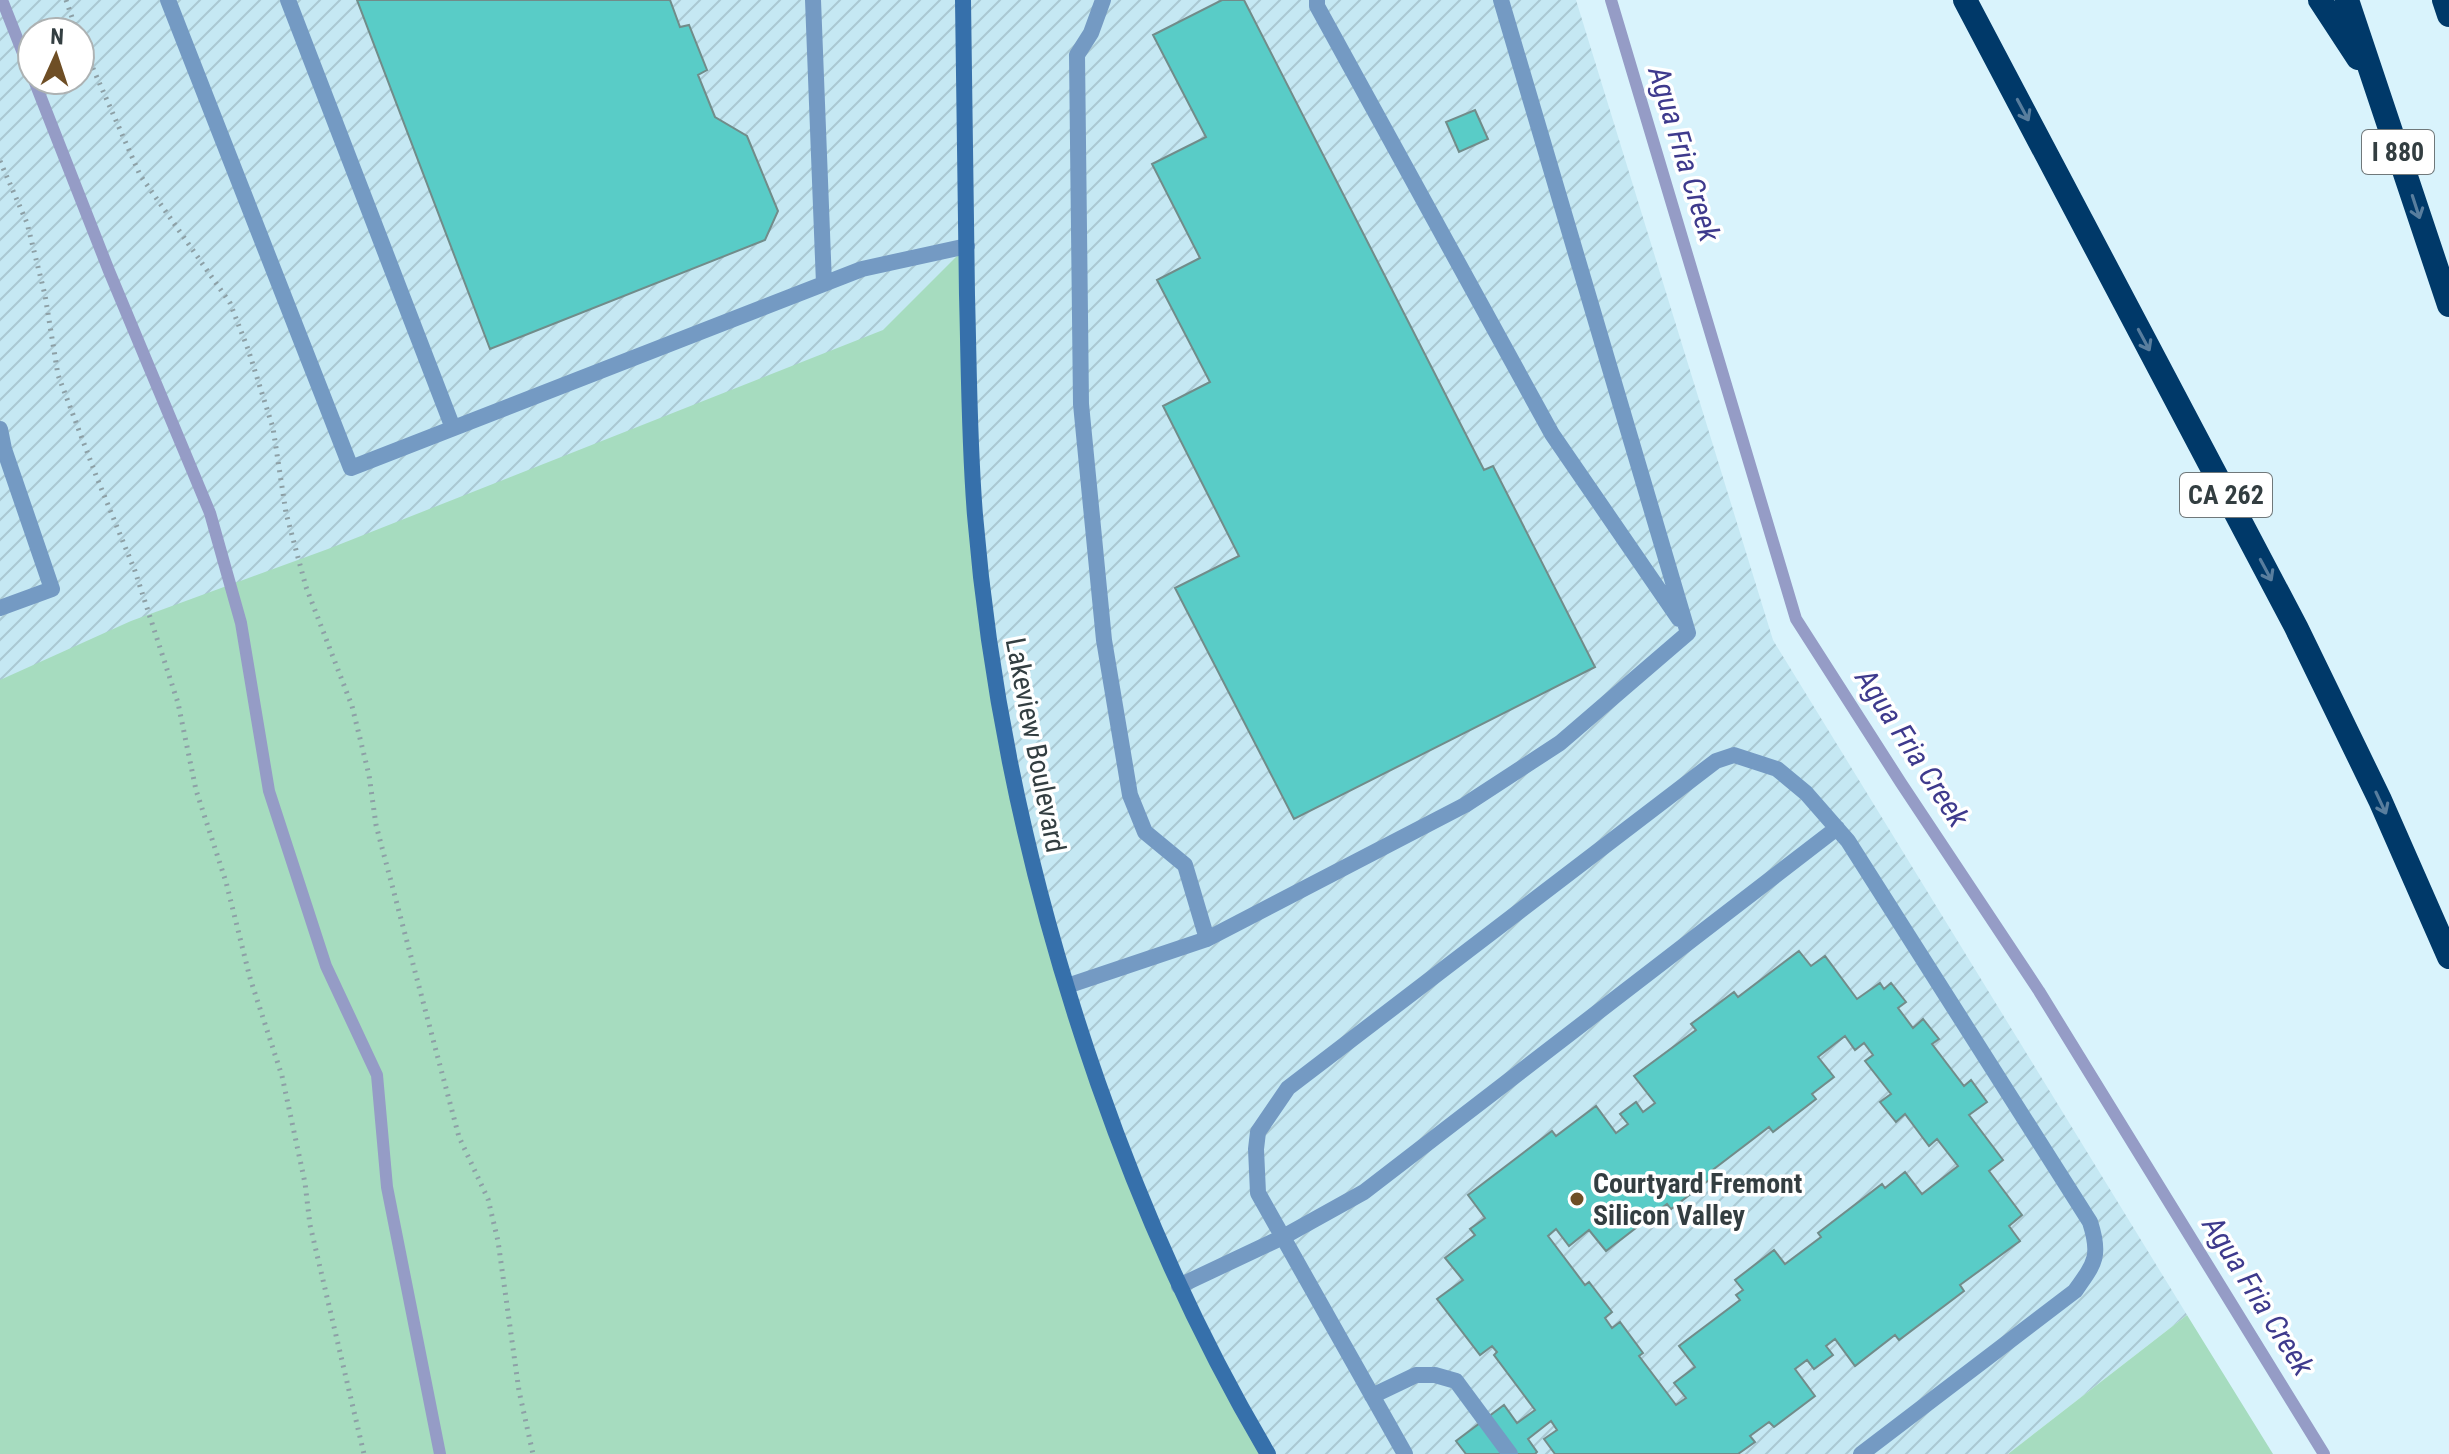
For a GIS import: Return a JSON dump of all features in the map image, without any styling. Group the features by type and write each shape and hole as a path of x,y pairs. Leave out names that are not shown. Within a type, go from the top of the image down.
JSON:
{"highway":[{"name":"CA 262","path":"1965,0 2296,627 2380,800 2449,957"},
{"path":"2320,0 2376,86"},
{"name":"I 880","path":"2347,0 2449,305"},
{"path":"2444,0 2449,15"}],"street":[{"name":"Lakeview Boulevard","path":"963,0 970,419 975,513 984,603 1014,787 1034,874 1118,1140 1179,1286 1238,1404 1268,1454"}],"lane":[{"path":"168,0 351,468 862,269 967,246"},
{"path":"288,0 453,428"},
{"path":"813,0 824,284"},
{"path":"1103,0 1091,33 1077,55 1081,404 1104,640 1130,795 1145,832 1185,865 1207,939"},
{"path":"1317,0 1317,6 1552,434 1688,633"},
{"path":"1501,0 1688,633"},
{"path":"0,429 52,589 0,608"},
{"path":"1067,986 1207,939 1465,805 1560,743 1688,633"},
{"path":"1405,1454 1258,1193 1258,1132 1288,1088 1716,761 1734,755 1777,769 1806,793 1848,841 2090,1222 2097,1244 2092,1267 2075,1291 1861,1454"},
{"path":"1179,1286 1283,1237 1364,1192 1837,828"},
{"path":"1372,1396 1416,1375 1435,1375 1456,1381 1510,1454"}],"path":[{"path":"96,75 140,175 230,303 248,349 273,428 286,513 306,587 352,706 369,775 379,838 459,1137 488,1199 498,1241 519,1391 533,1454"},
{"path":"0,161 27,223 45,295 58,375 135,571 178,703 196,790 226,882 250,978 282,1076 305,1183 310,1225 364,1454"}],"shaded area":[{"path":"0,0 1576,0 1773,640 2187,1315 2008,1454 0,1454"}],"green space":[{"path":"967,246 970,419 1014,787 1118,1140 1268,1454 0,1454 0,680 131,621 328,549 883,330"},
{"path":"2187,1315 2273,1454 2008,1454"}],"building":[{"path":"357,0 670,0 680,27 689,25 707,70 698,75 715,117 747,136 778,211 765,240 490,349"},
{"path":"1222,0 1244,0 1484,470 1493,466 1595,667 1294,819 1175,588 1239,556 1163,406 1210,382 1157,280 1200,258 1152,164 1206,137 1153,35"},
{"path":"1475,110 1488,139 1459,152 1446,122"},
{"name":"Courtyard Fremont Silicon Valley","path":"1799,951 1811,966 1825,956 1857,999 1880,983 1884,989 1891,983 1906,1002 1898,1008 1913,1028 1923,1019 1939,1039 1932,1044 1964,1086 1971,1080 1987,1102 1969,1115 2003,1160 1989,1171 2022,1215 2009,1226 2020,1241 1960,1285 1964,1291 1899,1340 1895,1335 1855,1366 1835,1339 1826,1346 1833,1355 1814,1369 1807,1360 1795,1369 1815,1396 1774,1427 1769,1422 1750,1436 1755,1442 1738,1454 1555,1454 1544,1439 1557,1430 1551,1421 1528,1439 1537,1452 1535,1454 1466,1454 1456,1441 1504,1405 1517,1423 1535,1410 1494,1355 1497,1352 1492,1346 1480,1355 1437,1299 1463,1280 1445,1258 1475,1235 1470,1229 1485,1218 1468,1195 1552,1131 1556,1136 1596,1106 1616,1133 1628,1124 1620,1114 1636,1102 1643,1112 1655,1103 1634,1076 1696,1030 1691,1024 1734,992 1738,997","holes":["1845,1036 1855,1050 1864,1043 1873,1055 1865,1061 1891,1094 1880,1102 1896,1122 1905,1114 1929,1146 1937,1139 1958,1166 1922,1194 1905,1172 1885,1188 1882,1184 1818,1233 1821,1237 1785,1264 1774,1250 1735,1280 1743,1290 1736,1295 1740,1300 1679,1346 1695,1367 1674,1383 1686,1398 1676,1405 1639,1356 1643,1353 1620,1322 1612,1328 1605,1318 1612,1312 1589,1282 1585,1285 1548,1236 1556,1229 1569,1246 1589,1230 1606,1251 1667,1204 1671,1209 1713,1177 1710,1172 1769,1127 1773,1132 1816,1099 1812,1094 1834,1077 1818,1057"]}],"waterway":[{"path":"2,0 16,35"},
{"name":"Agua Fria Creek","path":"1611,0 1796,619 2039,991 2324,1454"},
{"path":"40,96 210,513 241,623 269,791 326,966 377,1075 387,1187 440,1454"}],"place":[{"name":"Courtyard Fremont Silicon Valley","path":"1577,1199"}]}
